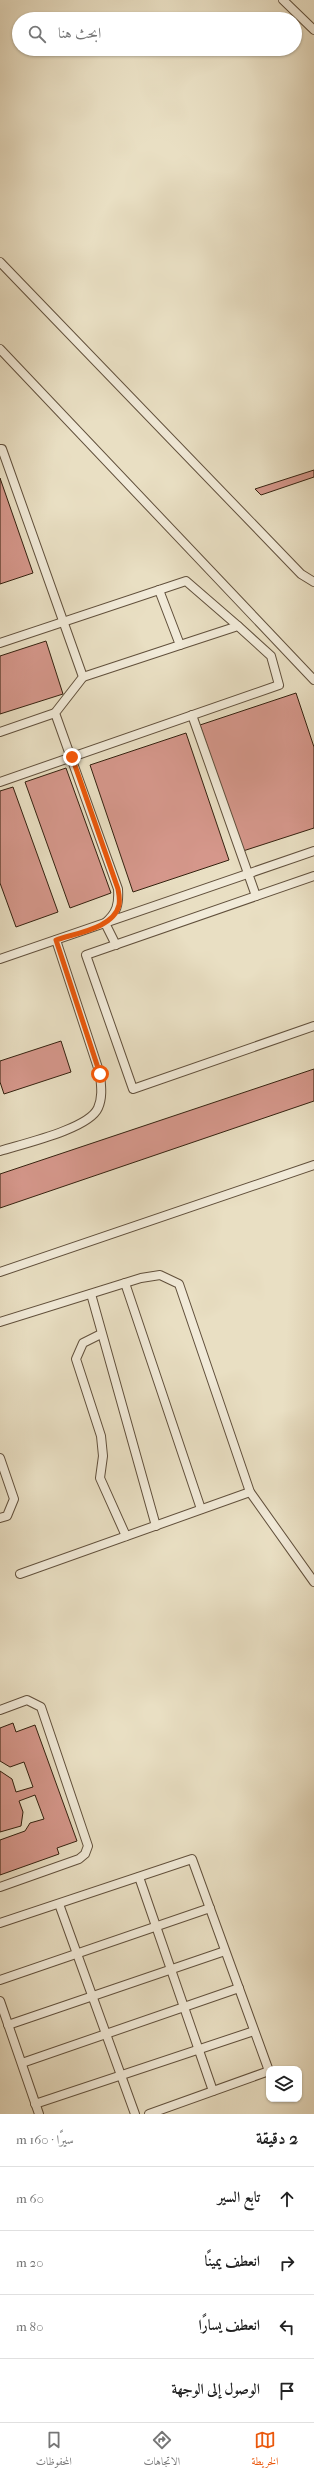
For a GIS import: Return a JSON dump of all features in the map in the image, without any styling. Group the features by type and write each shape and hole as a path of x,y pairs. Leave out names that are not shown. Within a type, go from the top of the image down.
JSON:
{"lane":[{"path":"283,0 295,12"},
{"path":"302,18 314,30"},
{"path":"0,262 301,574 314,582"},
{"path":"0,349 314,680"},
{"path":"0,449 2,449 83,677"},
{"path":"0,642 186,581 271,656 279,685 0,782"},
{"path":"159,590 180,645"},
{"path":"0,732 55,713 83,677 238,626"},
{"path":"55,713 118,889 119,904 114,916 105,923"},
{"path":"192,715 256,896"},
{"path":"0,959 314,851"},
{"path":"314,876 86,955 133,1089 314,1026"},
{"path":"105,923 116,945"},
{"path":"0,1151 78,1124 91,1117 98,1108 102,1091 100,1074 56,940"},
{"path":"0,1272 314,1165"},
{"path":"0,1322 125,1283 160,1275 179,1284 250,1492 314,1582"},
{"path":"125,1283 200,1509"},
{"path":"91,1294 156,1526"},
{"path":"101,1334 83,1343 76,1359 101,1436 103,1456 100,1478 126,1536"},
{"path":"0,1458 14,1499 7,1516 0,1518"},
{"path":"20,1574 250,1492"},
{"path":"0,1710 27,1700 41,1707 88,1846 86,1854 79,1859 0,1887"},
{"path":"0,1923 192,1859 269,2072 149,2114"},
{"path":"139,1877 213,2092"},
{"path":"59,1904 135,2114"},
{"path":"0,1980 210,1908"},
{"path":"8,2025 225,1951"},
{"path":"22,2063 238,1988"},
{"path":"0,2001 39,2114"},
{"path":"35,2104 254,2031"}],"building":[{"path":"314,470 314,477 261,495 255,489"},
{"path":"0,478 33,573 0,584"},
{"path":"46,641 63,694 0,714 0,656"},
{"path":"296,693 314,747 314,828 243,851 200,725"},
{"path":"186,733 229,860 133,892 90,765"},
{"path":"66,768 111,893 70,908 25,782"},
{"path":"13,787 58,912 16,927 0,883 0,791"},
{"path":"61,1041 71,1072 4,1094 0,1082 0,1061"},
{"path":"314,1069 314,1101 0,1208 0,1174"},
{"path":"13,1723 16,1732 35,1725 77,1841 57,1848 59,1854 0,1875 0,1840 25,1831 30,1823 44,1819 35,1795 19,1801 23,1812 21,1826 0,1832 0,1771 12,1779 16,1792 33,1787 24,1762 10,1767 0,1761 0,1728"}],"route":[{"path":"72,757 118,889 119,904 114,916 105,923 56,940 100,1074"}]}
